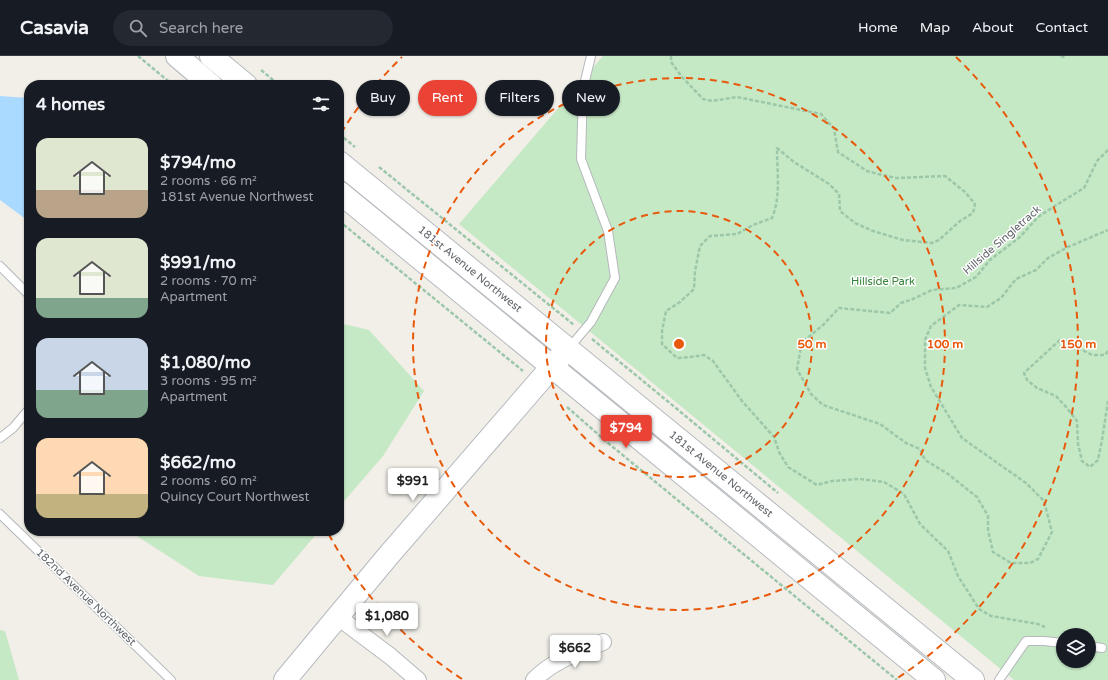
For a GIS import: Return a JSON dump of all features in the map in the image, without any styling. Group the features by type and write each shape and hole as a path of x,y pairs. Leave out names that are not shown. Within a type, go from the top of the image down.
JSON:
{"main road":[{"path":"177,56 205,80"},
{"path":"211,56 240,80"},
{"name":"181st Avenue Northwest","path":"344,166 973,680"},
{"path":"344,196 934,680"},
{"path":"285,680 388,556 568,348"}],"street":[{"path":"338,617 390,656 418,680"},
{"path":"534,680 554,664 602,642"}],"lane":[{"path":"568,348 591,322 615,278 608,231 581,159 583,89 591,56"},
{"path":"0,266 24,290"},
{"path":"0,438 13,428 24,415"},
{"name":"182nd Avenue Northwest","path":"0,514 171,680"},
{"path":"1000,680 1026,642 1056,642"},
{"path":"1096,647 1102,648"}],"path":[{"path":"138,56 167,80"},
{"path":"671,56 671,62 674,67 703,99 712,101 737,97 821,114 834,129 838,152 867,171 896,178 945,176 965,192 975,204 973,213 939,240 932,243 903,240 873,231 855,223 840,211 839,194 829,184 794,162 777,148 776,208 772,218 753,225 737,234 710,236 700,246 695,271 694,289 680,302 666,311 662,331 662,344 677,358 704,355 713,361 742,401 774,437 779,452 788,467 801,476 818,485 832,481 859,479 884,482 904,494 920,524 948,551 958,576 979,609 991,616 1038,624 1048,628"},
{"name":"Hillside Singletrack","path":"1108,150 1097,162 1084,188 1038,217 1020,237 990,260 976,277 956,288 932,290 914,299 901,303 890,313 839,308 823,325 805,340 801,348 797,369 811,394 823,405 880,424 906,443 920,449 925,460 948,474 977,497 988,516 988,530 993,552 1011,563 1030,563 1038,559 1052,532 1044,501 1026,483 962,438 931,387 925,368 925,340 932,326 959,305 987,307 1001,298 1016,279 1036,270 1048,258 1068,247 1108,230"},
{"path":"344,225 519,368"},
{"path":"1108,351 1105,355 1092,355 1061,339 1024,373 1027,380 1037,388 1056,396 1077,421 1078,444 1082,461 1090,467 1098,460 1108,401"},
{"path":"563,403 608,443 897,680"}],"green space":[{"name":"Hillside Park","path":"603,56 1108,56 1108,680 1014,680 459,224 552,116 554,116 554,113 562,104 562,116 620,116 620,80 582,80"},
{"path":"344,324 369,330 424,391 383,456 344,501"},
{"path":"137,536 315,536 273,585 199,576"},
{"path":"0,630 5,631 19,680 0,680"}],"water":[{"path":"0,96 24,98 24,218 0,200"}]}
